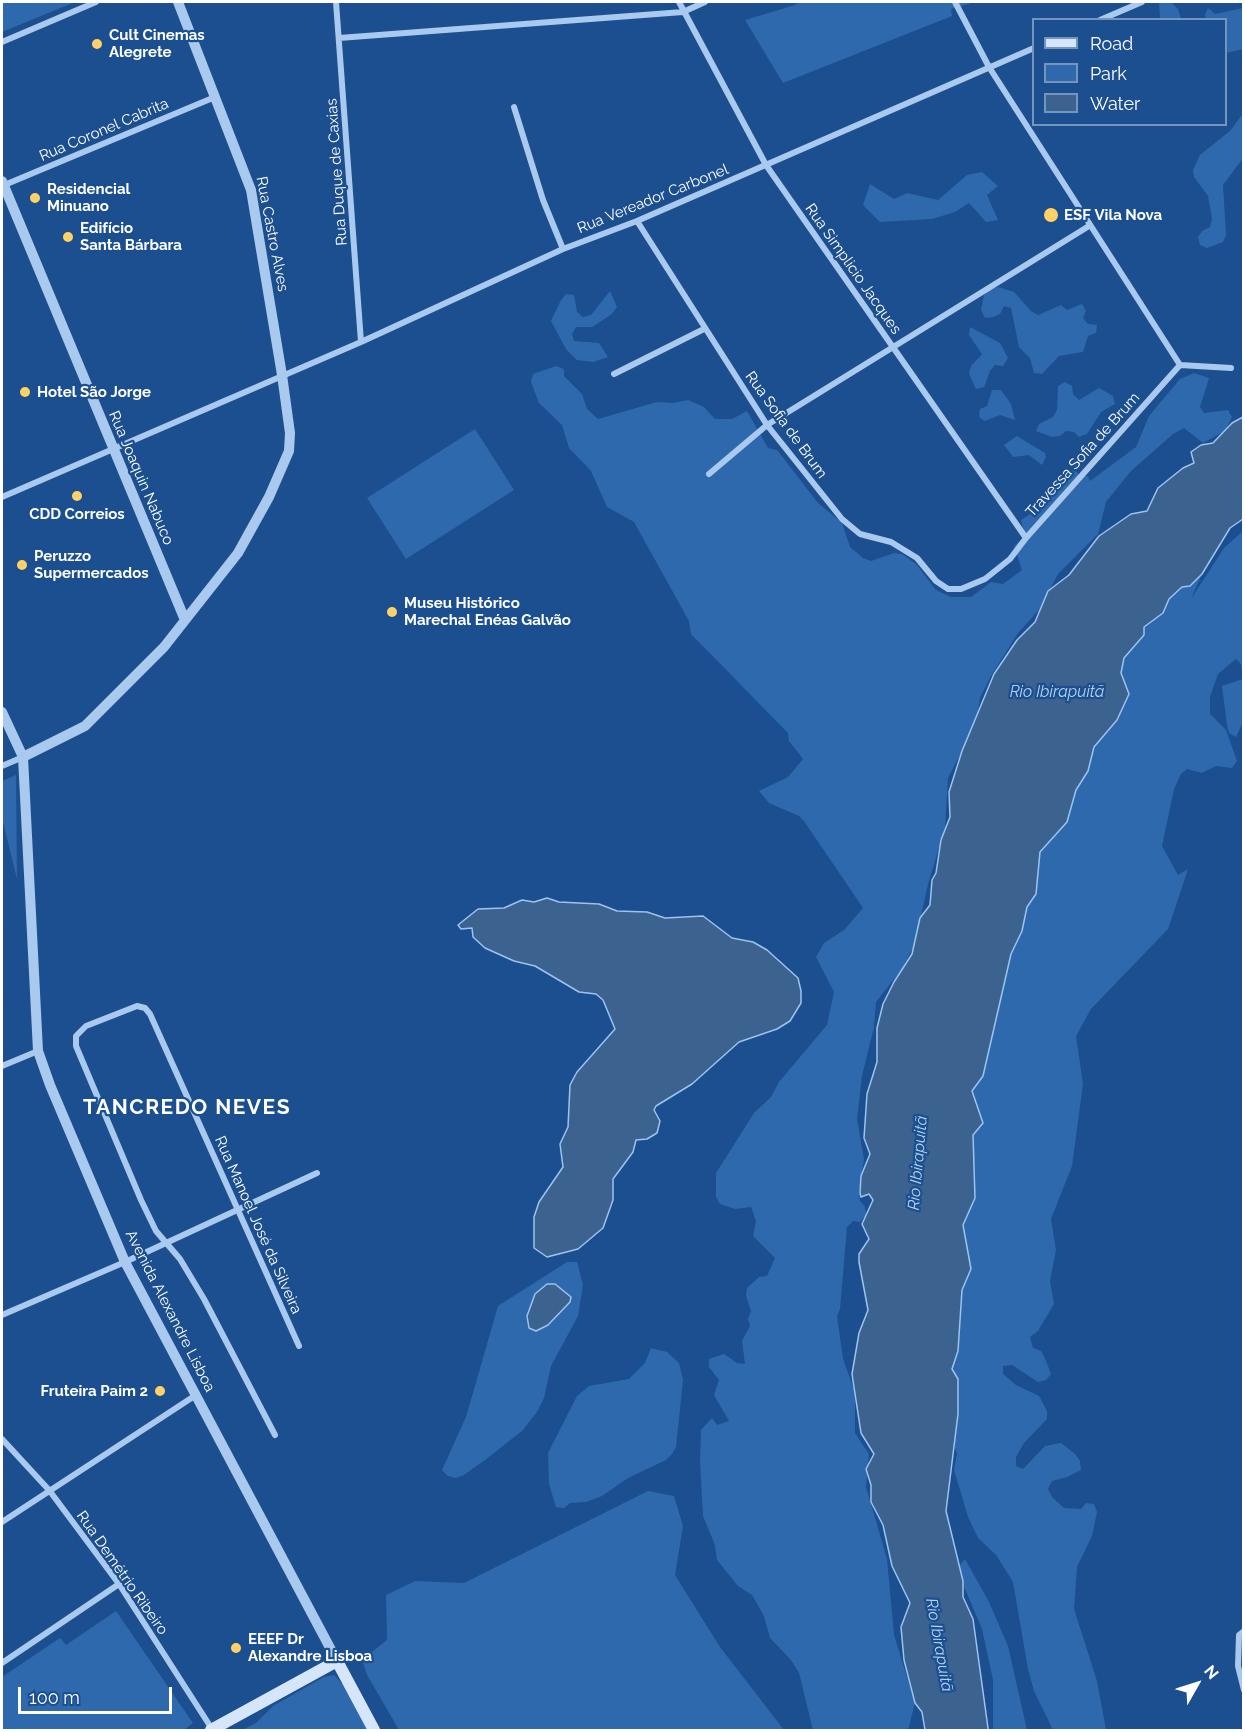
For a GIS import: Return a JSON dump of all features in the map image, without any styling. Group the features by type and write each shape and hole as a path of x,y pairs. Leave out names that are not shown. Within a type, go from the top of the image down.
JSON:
{"main road":[{"path":"212,1730 337,1661"},
{"name":"Avenida Alexandre Lisboa","path":"337,1661 374,1731"}],"street":[{"path":"2,42 96,2"},
{"name":"Rua Castro Alves","path":"178,2 251,190 282,375"},
{"name":"Rua Duque de Caxias","path":"336,2 361,342"},
{"name":"Rua Simplicio Jacques","path":"679,2 766,165 1026,538"},
{"path":"339,38 683,12 705,2"},
{"path":"955,2 989,67 1180,365 1231,368"},
{"path":"1105,18 1142,2"},
{"name":"Rua Vereador Carbonel","path":"2,497 361,342 563,249 637,221 1032,49"},
{"name":"Rua Coronel Cabrita","path":"2,184 215,97"},
{"path":"514,107 543,200 563,249"},
{"name":"Rua Joaquin Nabuco","path":"2,184 185,620"},
{"name":"Rua Sofia de Brum","path":"637,221 767,425 842,519 860,534 891,542 917,558 936,581 948,589 961,589"},
{"path":"710,474 767,425 1089,226"},
{"path":"614,374 704,329"},
{"name":"Travessa Sofia de Brum","path":"961,589 985,579 1002,566 1180,365"},
{"path":"2,766 85,726 164,647 238,553 269,497 289,451 290,433 282,375"},
{"path":"2,712 23,757"},
{"name":"Avenida Alexandre Lisboa","path":"23,757 38,1051 125,1262 337,1661"},
{"name":"Rua Manoel José da Silveira","path":"166,1242 156,1231 141,1200 76,1046 76,1036 86,1026 137,1006 145,1008 150,1014 299,1346"},
{"path":"2,1066 38,1051"},
{"path":"2,1315 125,1262 317,1173"},
{"path":"166,1242 180,1259 204,1299 275,1435"},
{"path":"2,1522 196,1395"},
{"name":"Rua Demétrio Ribeiro","path":"2,1439 49,1490 119,1584 212,1730"},
{"path":"2,1663 119,1584"},
{"path":"1244,1631 1239,1635 1238,1666 1244,1690"}],"green space":[{"path":"2,2 75,2 2,32"},
{"path":"799,2 975,2 951,9 952,16 783,83 745,20"},
{"path":"1159,2 1171,2 1178,9 1181,18 1160,18"},
{"path":"1208,8 1215,14 1243,8 1243,49 1227,53 1227,18 1206,18"},
{"path":"1243,116 1243,158 1223,185 1226,235 1223,242 1207,248 1200,245 1198,237 1202,231 1210,227 1212,219 1208,196 1194,177 1193,170 1200,155 1231,130"},
{"path":"982,172 998,186 987,195 998,220 986,222 969,203 955,212 932,219 880,222 863,205 870,184 894,199 907,193 938,200 967,175"},
{"path":"998,287 1014,292 1031,311 1038,315 1061,305 1067,310 1082,304 1086,311 1083,318 1088,324 1097,325 1096,333 1088,336 1083,352 1059,356 1042,374 1034,373 1030,358 1019,347 1011,308 1004,306 1000,314 985,318 981,310 984,295 990,289"},
{"path":"610,291 617,307 612,314 592,327 576,327 572,334 574,341 599,343 608,357 593,362 577,360 566,349 551,321 561,300 566,294 574,295 577,312 583,317 591,315"},
{"path":"970,327 1000,343 1008,358 1003,366 995,365 990,371 984,387 976,389 969,374 971,366 982,354 969,335"},
{"path":"556,366 564,369 564,376 582,394 587,409 598,419 657,402 673,403 688,400 704,407 715,419 732,419 747,411 768,448 777,450 818,503 842,523 850,547 863,558 871,561 894,553 902,554 916,564 936,590 951,597 971,597 991,582 1003,584 1022,570 1014,546 1025,536 1021,520 1046,504 1059,475 1074,469 1080,476 1088,476 1090,481 1136,447 1149,416 1180,379 1194,373 1209,378 1200,407 1204,413 1228,410 1232,417 1225,431 1203,443 1184,428 1173,434 1131,471 1106,502 1098,534 1058,574 1039,610 1018,633 991,676 980,698 976,724 948,778 945,828 928,884 915,944 902,969 876,1002 874,1027 862,1076 857,1119 864,1159 859,1193 866,1215 860,1222 853,1221 847,1227 840,1309 837,1316 843,1359 855,1392 855,1433 869,1454 866,1487 887,1559 894,1635 915,1703 908,1730 813,1730 799,1673 791,1660 770,1638 764,1616 752,1595 738,1586 717,1560 715,1545 703,1516 701,1430 712,1418 717,1425 729,1421 714,1395 719,1380 709,1367 709,1359 724,1354 737,1363 745,1364 742,1341 750,1326 748,1319 751,1311 746,1296 747,1288 759,1277 767,1276 775,1258 753,1236 756,1221 751,1207 735,1209 720,1204 716,1197 716,1173 754,1113 771,1097 779,1082 827,1025 834,992 816,957 824,943 844,930 863,908 804,821 799,816 769,803 759,791 788,777 803,759 789,741 788,733 691,634 689,621 634,522 607,507 591,471 569,448 562,425 539,403 531,382 533,374"},
{"path":"1065,382 1072,386 1073,394 1079,400 1099,388 1113,396 1115,404 1101,412 1087,434 1079,437 1074,432 1066,431 1060,436 1052,437 1036,431 1039,424 1053,417 1057,410 1058,386"},
{"path":"992,390 1001,390 1011,404 1015,420 1000,415 985,421 979,417 980,409 987,406"},
{"path":"475,429 514,490 406,559 367,498"},
{"path":"1017,436 1045,453 1046,457 1042,465 1029,455 1013,457 1004,445"},
{"path":"1243,531 1244,720 1236,737 1229,733 1222,686 1243,679 1241,664 1236,659 1218,674 1210,697 1210,714 1226,730 1237,761 1232,768 1216,766 1202,773 1187,769 1181,774 1174,789 1162,846 1178,875 1188,869 1168,929 1091,1009 1076,1036 1083,1084 1072,1166 1051,1219 1056,1250 1050,1281 1054,1304 1038,1331 1030,1337 1033,1348 1041,1351 1051,1374 1046,1380 1038,1382 1012,1365 1003,1366 1003,1374 1016,1385 1039,1396 1047,1411 1047,1419 1024,1443 1016,1457 1016,1466 1023,1469 1045,1446 1061,1443 1075,1454 1080,1461 1081,1470 1052,1481 1048,1489 1052,1497 1064,1508 1081,1509 1086,1503 1094,1504 1097,1512 1092,1536 1077,1567 1074,1609 1097,1681 1106,1730 1053,1730 1034,1691 1028,1669 1013,1582 996,1555 978,1538 968,1517 954,1470 957,1454 953,1442 958,1414 958,1379 952,1369 958,1351 962,1290 971,1269 963,1225 975,1198 971,1091 983,1076 1011,953 1022,931 1027,907 1036,894 1040,852 1067,822 1076,790 1088,771 1094,747 1117,720 1129,694 1121,673 1124,658 1144,635 1144,627 1163,613 1169,599 1182,587 1190,586 1202,574 1191,599 1224,548"},
{"path":"16,775 17,879 2,818 2,781"},
{"path":"567,1262 577,1262 583,1285 578,1316 551,1366 544,1398 537,1412 522,1431 485,1460 464,1475 456,1478 448,1476 442,1470 466,1417 498,1306"},
{"path":"651,1348 667,1352 679,1363 683,1380 676,1447 672,1454 666,1460 628,1478 602,1496 586,1502 570,1503 564,1508 556,1507 549,1484 548,1453 577,1396 589,1386 629,1379 645,1363"},
{"path":"648,1491 674,1496 683,1526 675,1575 720,1647 784,1730 399,1730 367,1675 362,1660 387,1640 386,1595 415,1581 464,1583"},
{"path":"965,1559 989,1602 1008,1646 1027,1730 993,1730 993,1680 982,1629 962,1582 960,1565"},
{"path":"116,1611 193,1723 184,1730 2,1730 2,1677 60,1638 66,1645"},
{"path":"334,1675 347,1689 370,1730 242,1730 256,1723 273,1706 324,1677"}],"water":[{"name":"Rio Ibirapuitã","path":"1243,417 1243,519 1230,528 1202,574 1190,586 1182,587 1169,599 1163,613 1144,627 1144,635 1124,658 1121,673 1129,694 1117,720 1094,747 1088,771 1076,790 1067,822 1040,852 1036,894 1027,907 1022,931 1011,954 983,1076 972,1091 983,1123 973,1135 975,1198 963,1225 971,1269 962,1290 958,1351 952,1369 958,1379 958,1414 946,1511 963,1581 963,1597 973,1619 988,1730 925,1730 922,1712 915,1703 904,1660 901,1627 910,1603 892,1566 883,1525 871,1502 871,1485 866,1469 874,1454 861,1433 852,1374 859,1333 868,1310 859,1254 869,1239 862,1224 873,1200 869,1194 861,1197 860,1193 861,1176 870,1154 864,1138 867,1094 877,1062 877,1028 883,1004 912,954 920,918 930,905 932,880 936,873 941,840 950,817 949,792 962,751 994,674 1017,640 1035,622 1048,591 1069,575 1099,536 1131,514 1147,511 1158,488 1183,468 1194,463 1191,452 1201,445 1213,443 1232,423"},
{"path":"547,898 559,902 599,904 617,911 647,912 665,918 703,916 732,938 753,942 767,950 798,978 801,1003 790,1021 777,1029 739,1042 692,1084 656,1106 654,1110 660,1121 657,1133 647,1139 636,1140 633,1152 613,1179 613,1200 603,1228 578,1249 547,1257 534,1248 534,1217 539,1202 563,1167 560,1144 568,1127 570,1085 577,1072 615,1029 603,1000 596,994 579,992 535,966 514,961 485,948 473,937 472,928 461,929 458,925 478,909 504,908 522,900 534,902"},
{"path":"547,1284 555,1284 571,1297 570,1302 548,1325 536,1331 529,1328 527,1316 535,1294"}],"place":[{"name":"Cult Cinemas Alegrete","path":"97,44"},
{"name":"Residencial Minuano","path":"35,198"},
{"name":"ESF Vila Nova","path":"1051,215"},
{"name":"Edifício Santa Bárbara","path":"68,237"},
{"name":"Hotel São Jorge","path":"25,392"},
{"name":"CDD Correios","path":"77,496"},
{"name":"Peruzzo Supermercados","path":"22,565"},
{"name":"Museu Histórico Marechal Enéas Galvão","path":"392,612"},
{"name":"Fruteira Paim 2","path":"160,1391"},
{"name":"EEEF Dr Alexandre Lisboa","path":"236,1648"}],"district":[{"name":"TANCREDO NEVES","path":"187,1108"}]}
